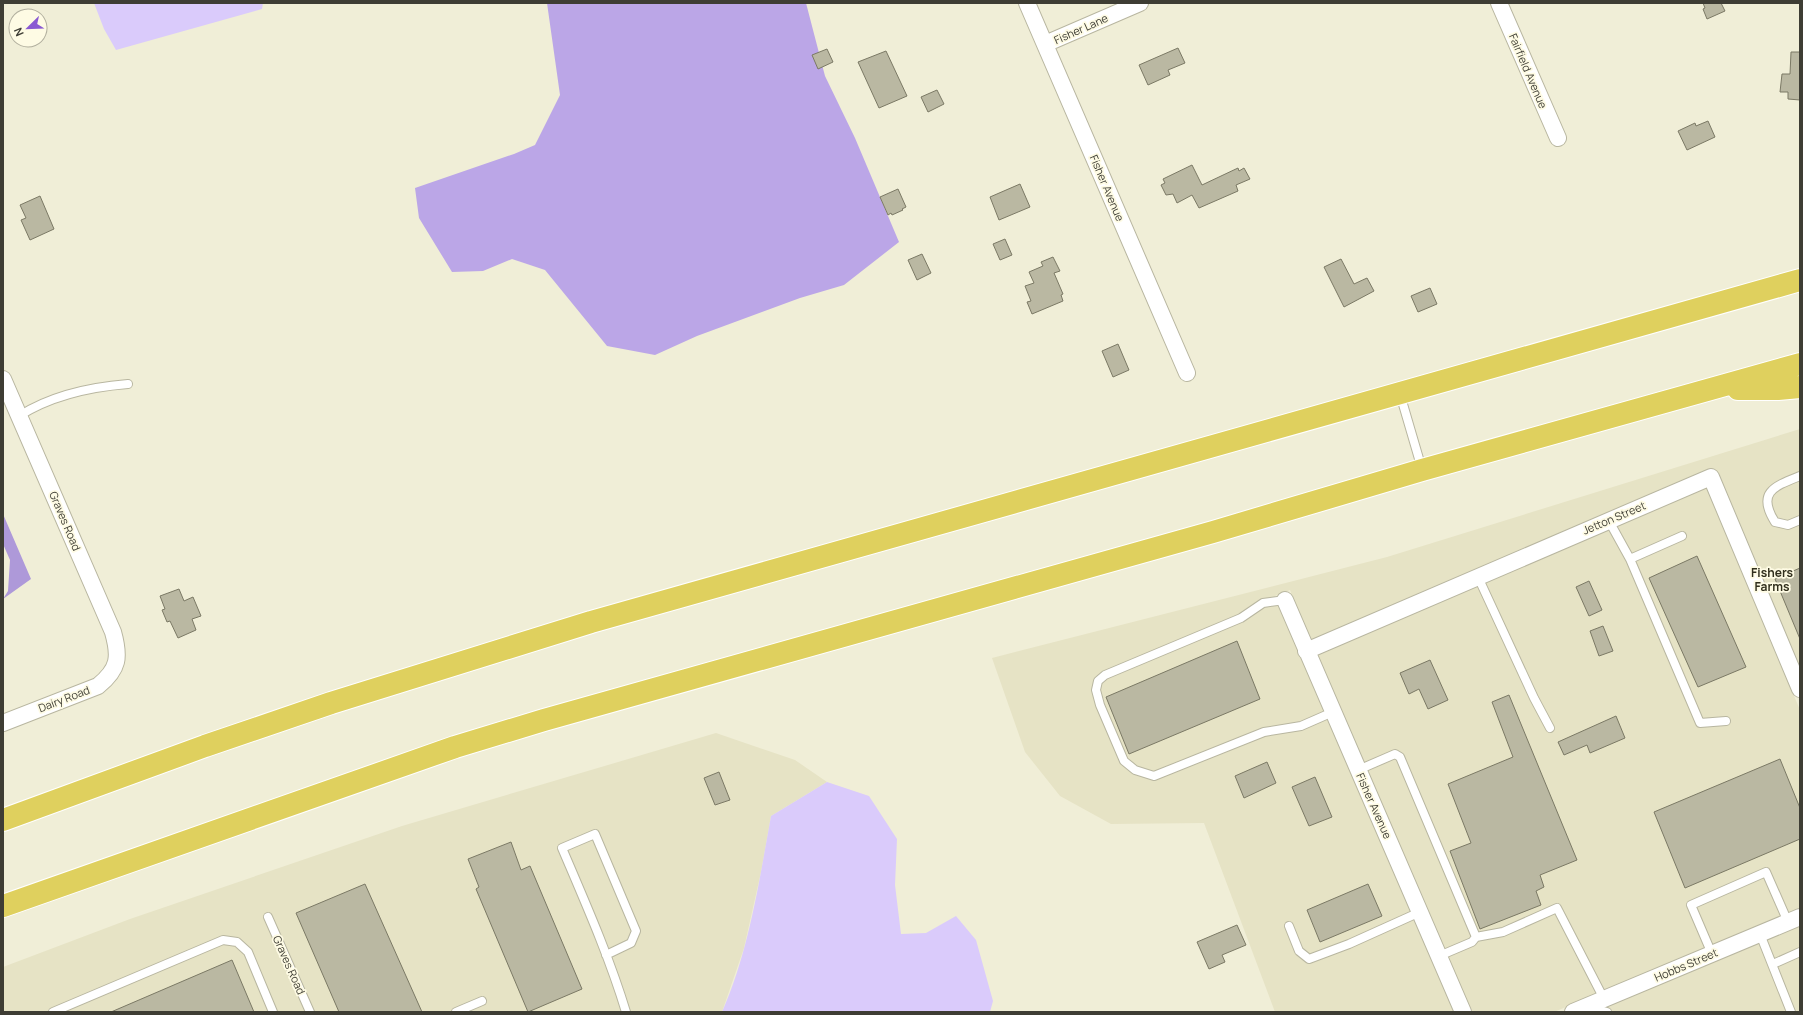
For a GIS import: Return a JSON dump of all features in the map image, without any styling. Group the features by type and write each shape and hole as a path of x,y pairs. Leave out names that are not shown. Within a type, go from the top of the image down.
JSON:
{"highway":[{"path":"3,820 205,746 331,703 459,662 622,613 1800,280"},
{"path":"3,906 463,744 1213,532 1422,470 1800,364"},
{"path":"1713,389 1778,389 1800,387"}],"street":[{"name":"Fisher Avenue","path":"1027,3 1187,373"},
{"name":"Fisher Lane","path":"1045,44 1140,3"},
{"name":"Fairfield Avenue","path":"1499,3 1558,138"},
{"name":"Graves Road","path":"3,379 113,632 118,649 116,665"},
{"name":"Jetton Street","path":"1306,651 1711,477 1800,689"},
{"name":"Fisher Avenue","path":"1285,600 1463,1012"},
{"name":"Dairy Road","path":"3,722 98,686 109,678 116,665"},
{"name":"Hobbs Street","path":"1583,1010 1606,1005 1712,954 1794,920"}],"lane":[{"path":"19,416 36,405 52,399 99,387 128,384"},
{"path":"1400,393 1422,470"},
{"path":"1800,476 1779,485 1770,491 1768,500 1768,511 1775,522 1788,525 1800,520"},
{"path":"1609,521 1630,559 1700,723 1726,721"},
{"path":"1630,559 1682,536"},
{"path":"1478,577 1534,698 1550,728"},
{"path":"1285,600 1263,603 1241,618 1105,676 1098,681 1096,690 1100,705 1124,761 1135,770 1154,776 1264,732 1301,726 1333,712"},
{"path":"1358,770 1395,754 1400,757 1476,937"},
{"path":"606,954 631,943 636,931 595,834 562,848 606,954 616,978 626,1012"},
{"path":"1712,954 1691,905 1766,872 1794,920"},
{"path":"1439,956 1472,942 1476,937 1503,932 1557,908 1606,1005"},
{"path":"1289,926 1299,951 1309,959 1350,944 1420,912"},
{"name":"Graves Road","path":"268,917 310,1012"},
{"path":"1760,934 1791,1012"},
{"path":"53,1012 223,940 237,942 248,952 273,1012"},
{"path":"1773,964 1800,952"},
{"path":"456,1012 482,1001"}],"shaded area":[{"path":"94,3 263,3 262,9 116,50 104,29"},
{"path":"547,3 806,3 825,76 855,138 899,242 844,285 800,298 697,336 655,355 607,346 545,270 512,259 483,271 452,272 419,218 415,188 514,154 535,145 560,95"},
{"path":"1800,429 1800,667 1719,474 1708,470 1311,641 1290,590 1275,596 1454,1012 1275,1012 1204,823 1111,824 1060,796 1025,752 992,658 1387,557"},
{"path":"1706,487 1800,710 1800,909 1554,1012 1472,1012 1317,654"},
{"path":"3,514 31,579 3,599 8,591 10,560 3,544"},
{"path":"716,733 795,760 827,782 771,816 761,872 744,948 722,1012 3,1012 3,967 130,919 402,826"},
{"path":"827,782 869,796 897,839 895,885 901,934 926,933 956,916 976,940 993,1001 990,1012 722,1012 746,941 771,816"},
{"path":"1800,925 1800,1012 1592,1012"}],"building":[{"path":"1703,3 1721,3 1725,11 1707,19 1703,9 1705,8"},
{"path":"1178,48 1185,63 1168,70 1170,75 1148,85 1139,65"},
{"path":"827,49 833,62 818,69 812,55"},
{"path":"886,51 907,96 879,108 858,62"},
{"path":"1791,52 1800,52 1800,100 1788,99 1788,92 1780,92 1782,74 1790,74"},
{"path":"937,90 944,104 928,112 921,97"},
{"path":"1708,121 1715,137 1687,150 1678,131 1695,123 1696,126"},
{"path":"1192,165 1202,185 1238,168 1239,171 1244,168 1250,179 1236,185 1238,191 1199,208 1192,195 1177,203 1173,194 1166,195 1161,185 1165,183 1163,179"},
{"path":"1020,184 1030,207 999,220 990,197"},
{"path":"898,189 906,207 892,215 891,213 888,215 880,197"},
{"path":"40,196 54,229 30,240 21,220 26,218 20,205"},
{"path":"1005,239 1012,255 1000,260 993,244"},
{"path":"922,254 931,273 917,280 908,260"},
{"path":"1053,257 1060,271 1054,273 1063,294 1061,295 1063,301 1032,314 1027,302 1031,301 1025,286 1034,283 1029,272 1043,266 1041,262"},
{"path":"1341,259 1354,284 1367,278 1374,291 1344,307 1324,267"},
{"path":"1430,288 1437,304 1418,312 1411,296"},
{"path":"1118,344 1129,370 1113,377 1102,351"},
{"path":"1697,556 1746,667 1698,687 1649,578"},
{"path":"1800,568 1800,639 1775,579"},
{"path":"1589,581 1602,610 1589,616 1576,587"},
{"path":"179,589 184,601 193,597 201,616 192,619 196,630 178,638 170,621 167,622 162,610 165,609 160,596"},
{"path":"1603,626 1613,651 1599,656 1590,631"},
{"path":"1237,641 1260,699 1129,754 1106,697"},
{"path":"1430,660 1448,700 1428,709 1419,689 1409,694 1400,673"},
{"path":"1509,695 1577,860 1540,875 1544,887 1536,891 1541,905 1480,929 1450,851 1471,843 1448,784 1513,757 1492,702"},
{"path":"1616,716 1625,738 1590,753 1587,745 1564,755 1558,742"},
{"path":"1780,759 1800,808 1800,839 1685,888 1654,812"},
{"path":"1267,762 1276,783 1244,798 1235,776"},
{"path":"719,772 730,800 715,805 704,778"},
{"path":"1315,777 1332,817 1309,826 1292,787"},
{"path":"511,842 521,870 530,866 582,989 528,1012 476,889 479,887 468,859"},
{"path":"365,884 422,1012 339,1012 296,913"},
{"path":"1368,884 1382,916 1320,942 1307,910"},
{"path":"1237,925 1246,945 1222,955 1225,962 1209,969 1197,942"},
{"path":"232,960 254,1012 111,1012"}],"district":[{"name":"Fishers Farms","path":"1772,580"}]}
